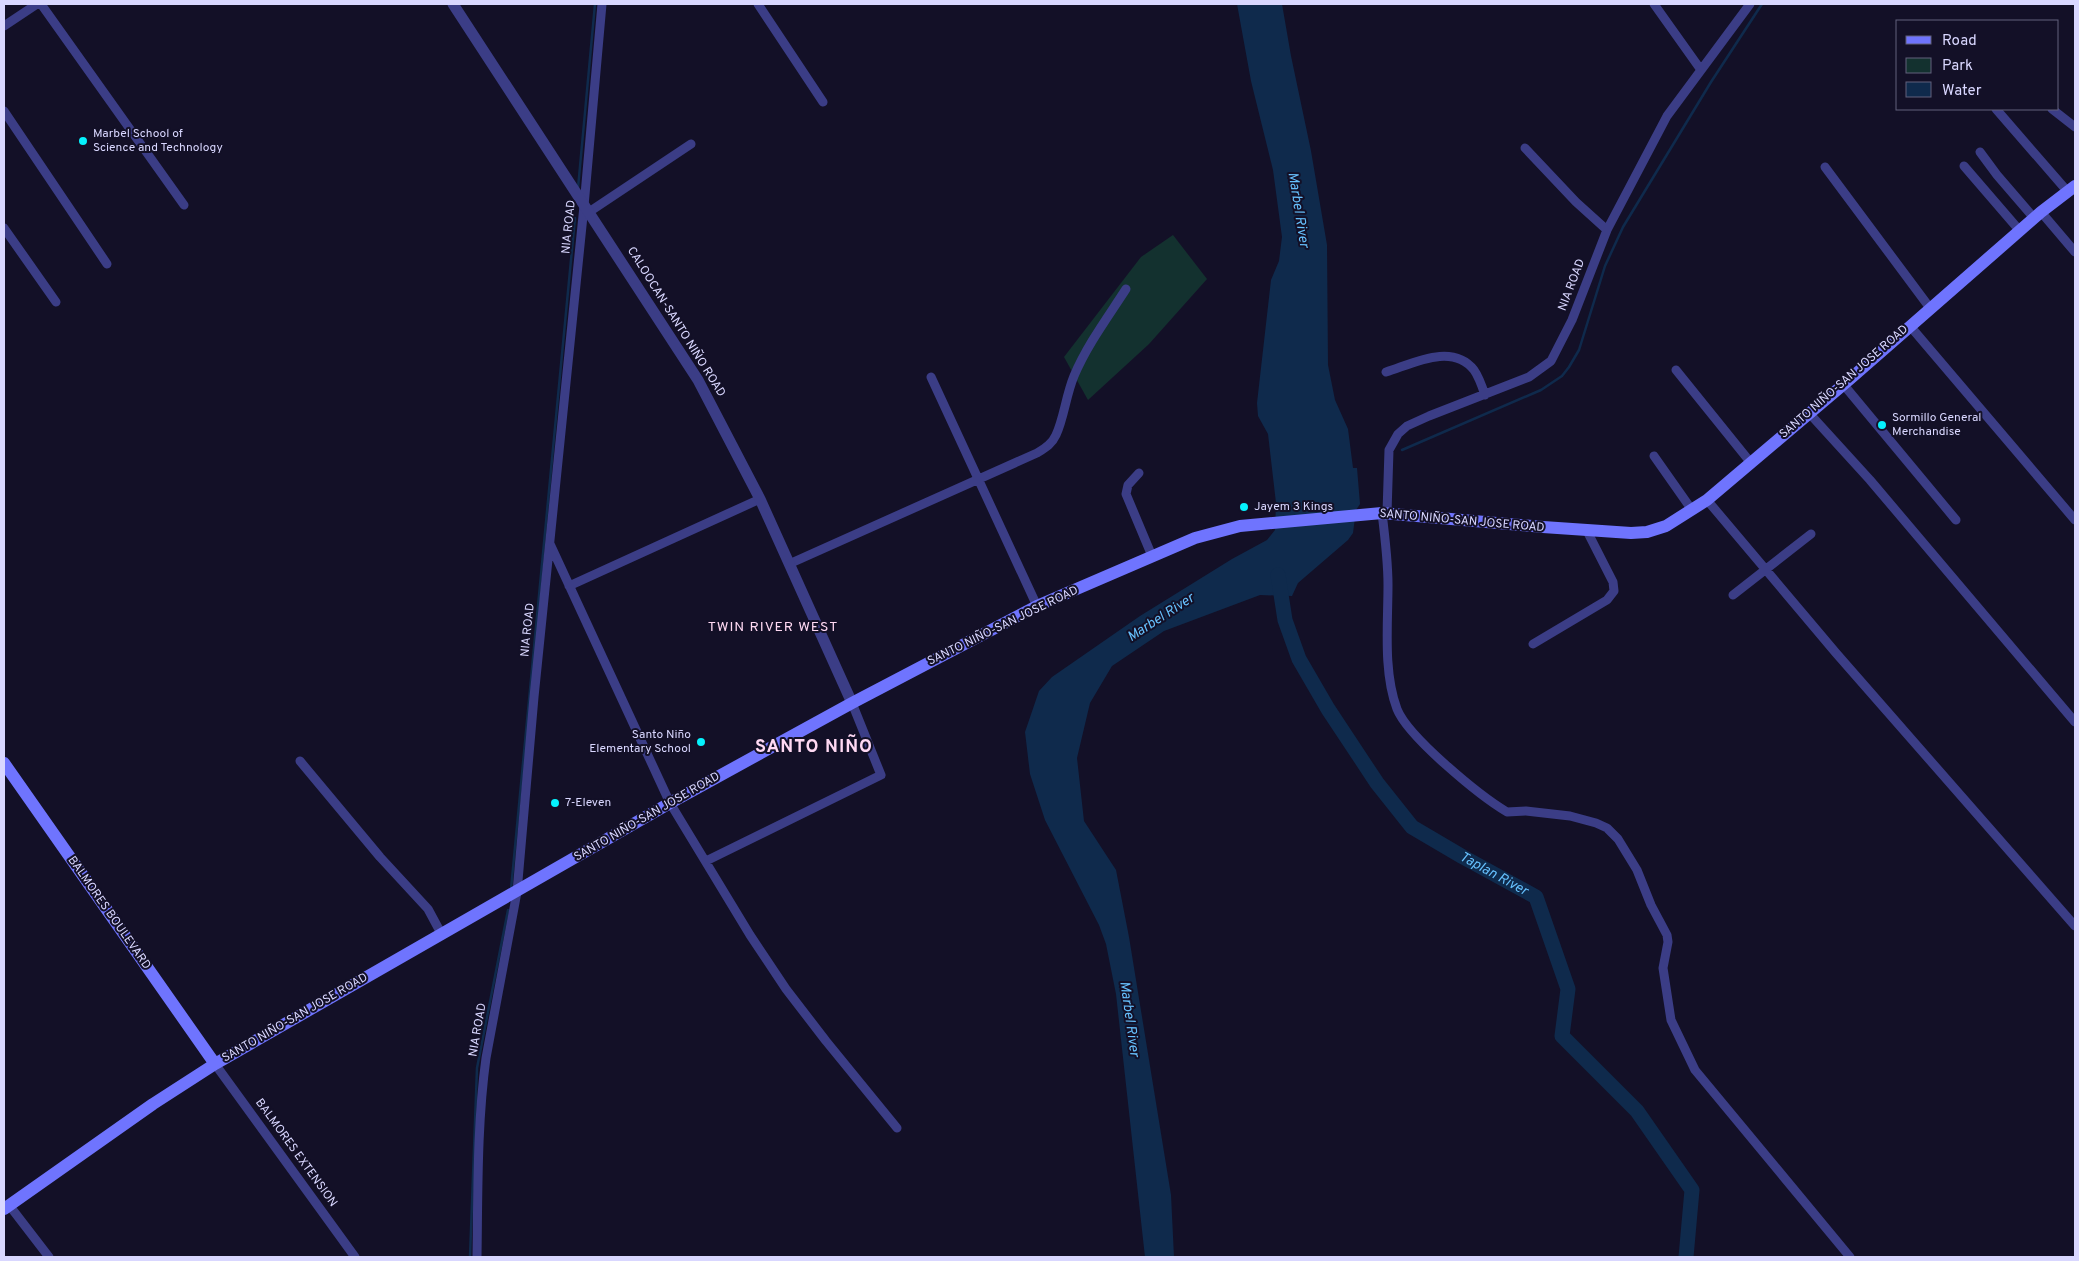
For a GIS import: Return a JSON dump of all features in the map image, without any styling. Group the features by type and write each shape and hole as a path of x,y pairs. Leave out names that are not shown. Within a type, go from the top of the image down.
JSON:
{"main road":[{"name":"SANTO NIÑO-SAN JOSE ROAD","path":"7,1207 153,1104 215,1064 518,892 670,803 852,703 1037,606 1152,556 1210,533 1262,524 1364,514 1384,513 1587,530 1647,532 1666,526 1707,500 2038,215 2071,189"},
{"name":"BALMORES BOULEVARD","path":"4,763 215,1064"}],"street":[{"path":"4,26 39,4 184,205"},
{"name":"CALOOCAN-SANTO NIÑO ROAD","path":"453,4 698,380 760,499 852,703"},
{"name":"NIA ROAD","path":"476,1257 482,1085 487,1049 518,892 530,732 586,209 602,4"},
{"path":"758,4 823,102"},
{"path":"1654,4 1701,70"},
{"name":"NIA ROAD","path":"1750,4 1666,116 1607,230 1572,320 1551,361 1529,378 1418,420 1398,434 1392,442 1388,461 1384,513 1387,558 1387,644 1390,677 1397,710 1410,730 1474,788 1507,812 1526,811 1570,816 1607,828 1618,839 1637,870 1651,905 1667,935 1668,942 1663,968 1671,1020 1696,1070 1850,1257"},
{"path":"1997,110 2071,189"},
{"path":"2053,110 2075,126"},
{"path":"4,111 107,264"},
{"path":"586,209 691,144"},
{"path":"1525,148 1570,197 1607,230"},
{"path":"1980,152 1997,175 2075,252"},
{"path":"1964,166 2020,231"},
{"path":"1825,167 1930,308"},
{"path":"4,228 56,302"},
{"path":"789,564 1037,453 1050,445 1057,435 1067,396 1083,359 1126,289"},
{"path":"1910,326 2075,520"},
{"path":"1386,372 1437,356 1451,356 1464,360 1474,370 1485,395"},
{"path":"1676,370 1751,463"},
{"path":"931,377 1037,606"},
{"path":"1843,384 1956,520"},
{"path":"1808,413 1870,480 2075,722"},
{"path":"1654,456 1692,510"},
{"path":"1139,473 1128,485 1126,494 1152,556"},
{"path":"569,586 760,499"},
{"path":"1707,500 1836,653 2075,926"},
{"path":"1533,644 1607,600 1614,591 1613,582 1587,530"},
{"path":"1733,595 1811,534"},
{"path":"550,544 670,803 750,935 786,989 897,1128"},
{"path":"706,861 881,775 852,703"},
{"path":"300,761 374,850 428,909 442,935"},
{"name":"BALMORES EXTENSION","path":"215,1064 355,1257"},
{"path":"7,1207 49,1257"}],"green space":[{"path":"1173,235 1207,279 1149,344 1088,400 1064,357 1141,257"}],"water":[{"name":"Marbel River","path":"1237,4 1282,4 1311,151 1327,245 1328,365 1335,400 1348,429 1353,468 1357,468 1360,504 1356,510 1353,533 1348,540 1298,583 1292,596 1260,595 1164,631 1112,666 1090,703 1077,758 1084,821 1116,870 1129,937 1171,1195 1174,1257 1145,1257 1116,994 1106,944 1099,925 1045,820 1030,774 1025,732 1039,691 1052,677 1140,616 1232,559 1267,540 1275,530 1276,503 1268,434 1258,416 1257,403 1271,280 1279,261 1282,237 1273,170 1251,81"}],"waterway":[{"path":"578,188 595,4"},
{"path":"1402,450 1541,390 1562,376 1579,350 1605,266 1623,227 1711,82 1762,4"},
{"path":"511,889 575,218"},
{"name":"Taplan River","path":"1278,575 1285,620 1299,659 1328,709 1377,783 1412,827 1536,897 1568,989 1562,1036 1637,1111 1692,1190 1686,1257"},
{"path":"470,1257 477,1068 508,910"}],"place":[{"name":"Marbel School of Science and Technology","path":"83,141"},
{"name":"Sormillo General Merchandise","path":"1882,425"},
{"name":"Jayem 3 Kings","path":"1244,507"},
{"name":"Santo Niño Elementary School","path":"701,742"},
{"name":"7-Eleven","path":"555,803"}],"district":[{"name":"TWIN RIVER WEST","path":"773,627"},
{"name":"SANTO NIÑO","path":"814,747"}]}
